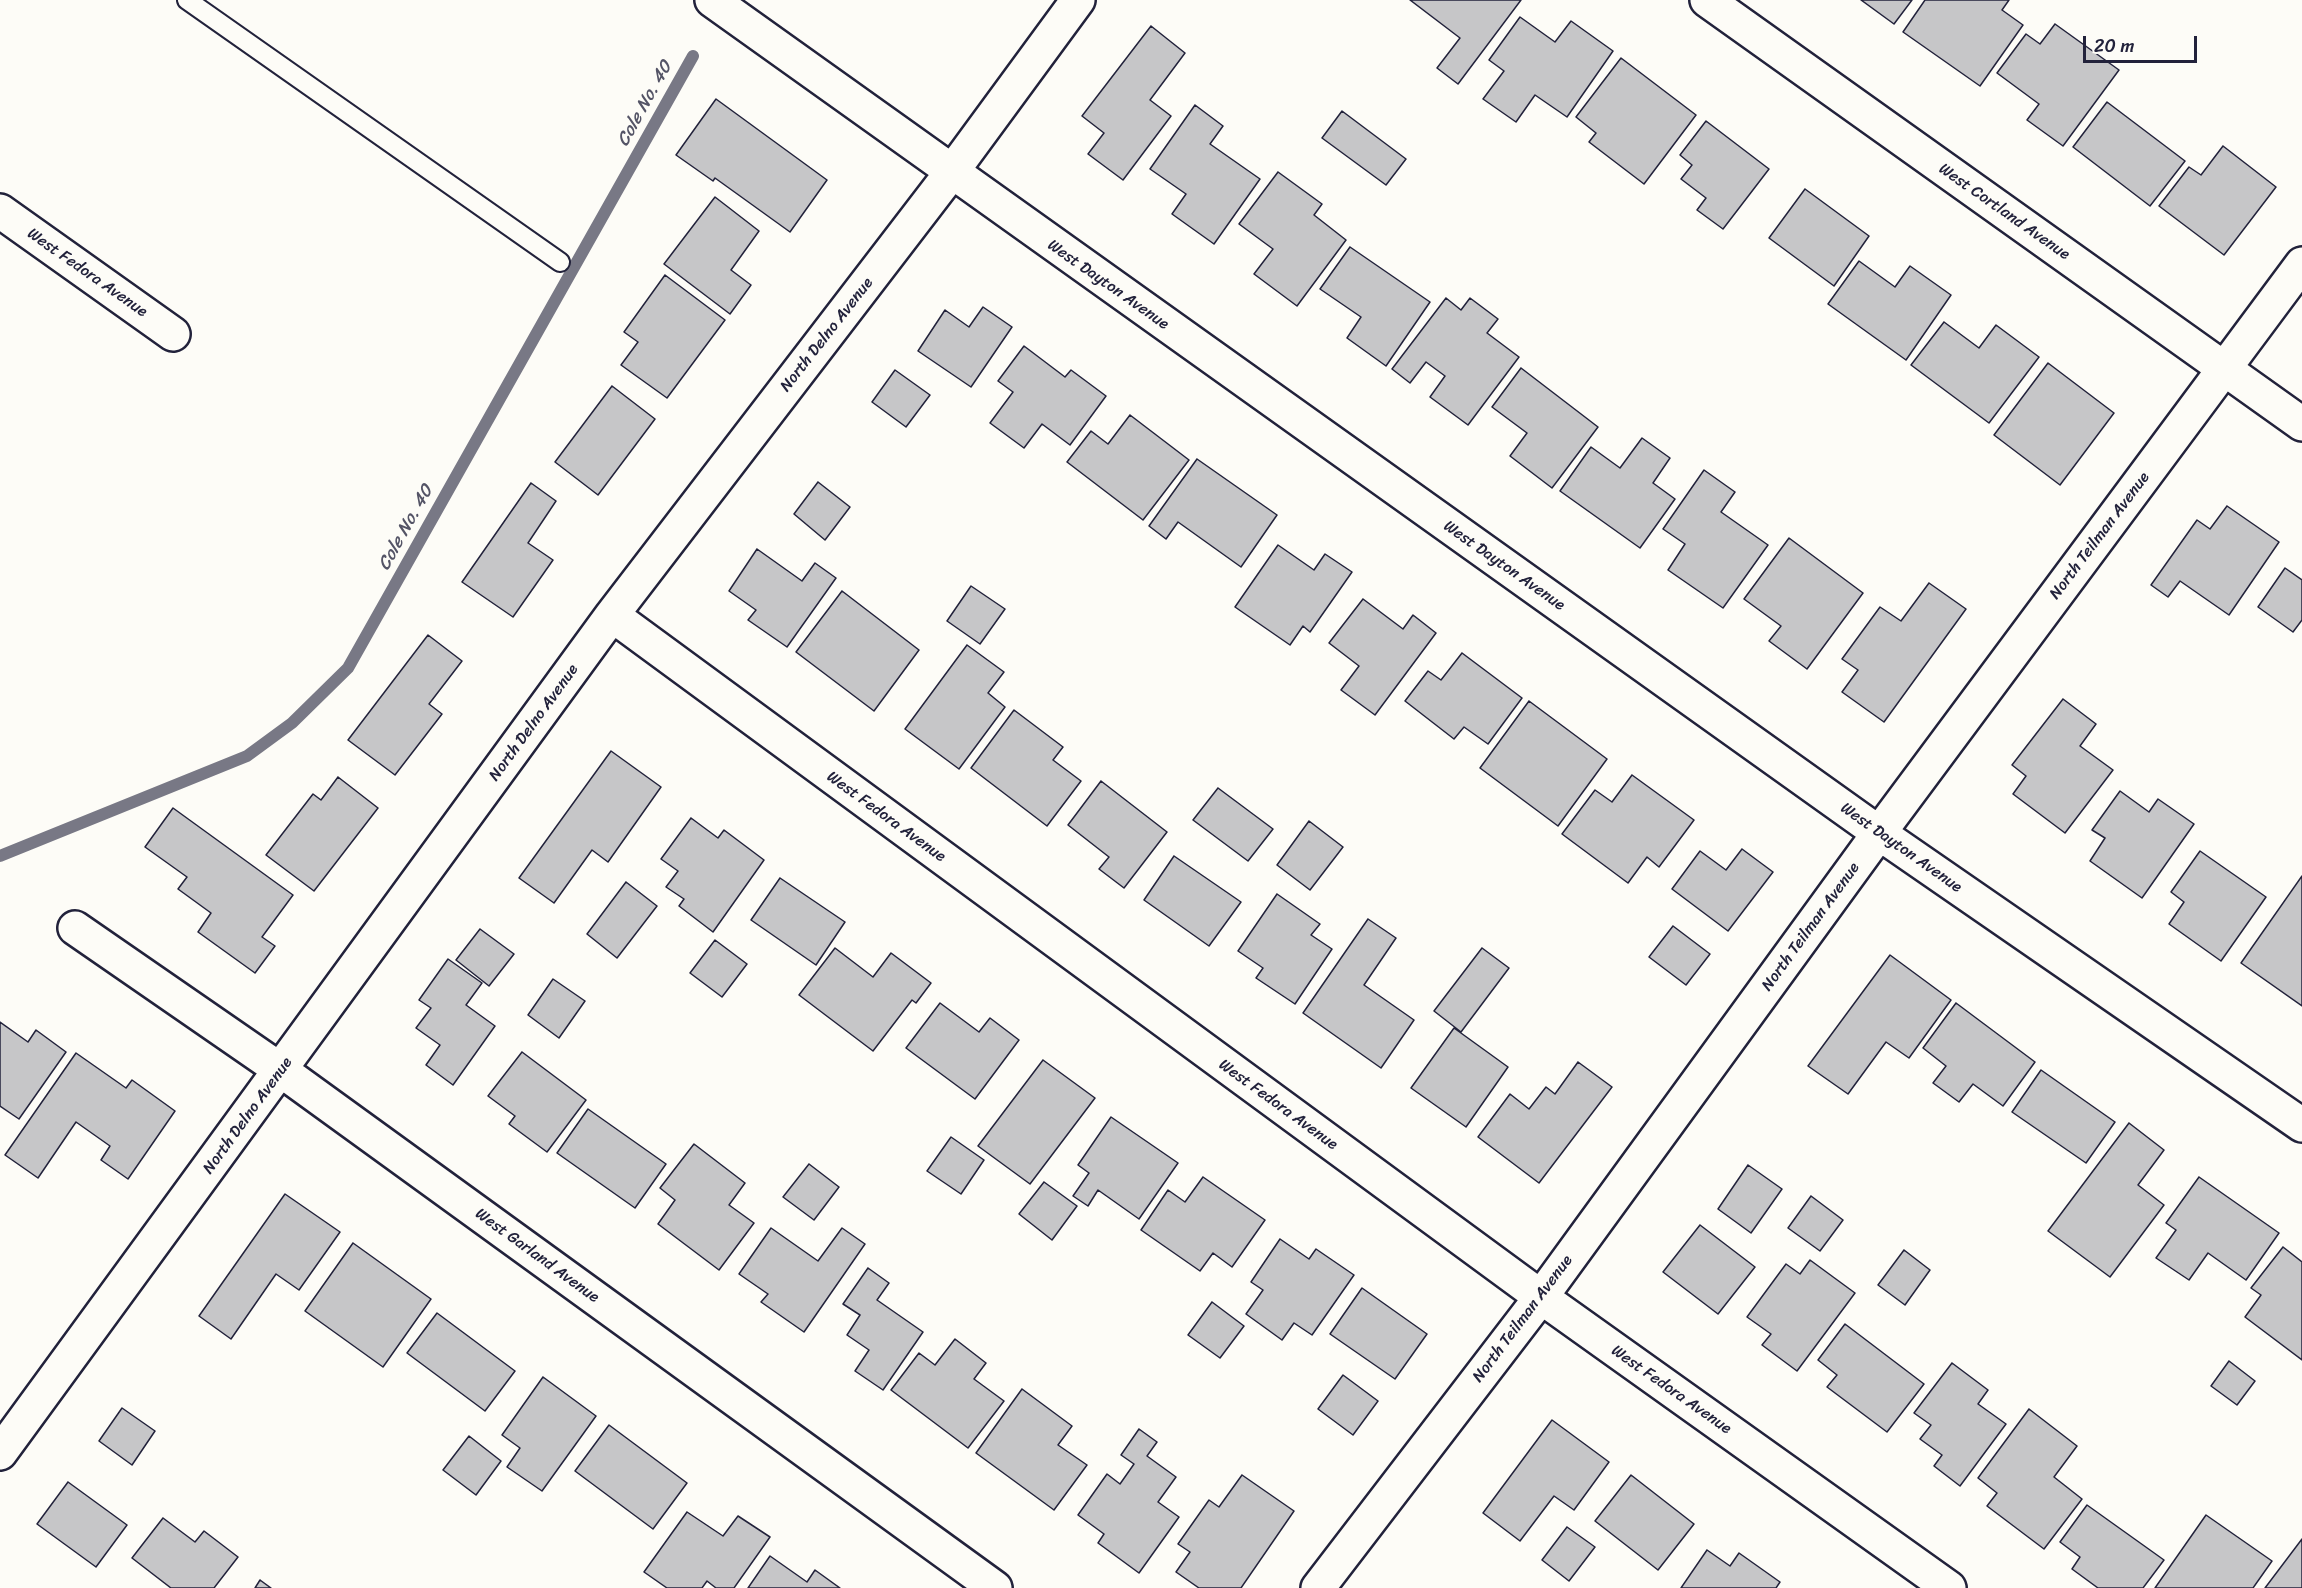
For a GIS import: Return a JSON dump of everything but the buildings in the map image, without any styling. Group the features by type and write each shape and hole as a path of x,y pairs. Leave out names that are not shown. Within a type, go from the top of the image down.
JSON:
{"street":[{"name":"West Dayton Avenue","path":"712,0 951,173 1879,833 2302,1125"},
{"name":"North Delno Avenue","path":"0,1453 282,1071 612,615 951,173 1078,0"},
{"name":"West Cortland Avenue","path":"1707,0 2302,424"},
{"name":"West Fedora Avenue","path":"0,211 173,334"},
{"name":"North Teilman Avenue","path":"1318,1588 1541,1297 1879,833 2302,264"},
{"name":"West Fedora Avenue","path":"612,615 1541,1297 1949,1588"},
{"name":"West Garland Avenue","path":"75,928 282,1071 995,1588"}],"lane":[{"path":"188,0 560,262"}],"waterway":[{"name":"Cole No. 40","path":"0,856 247,756 292,723 348,668 693,56"}]}
